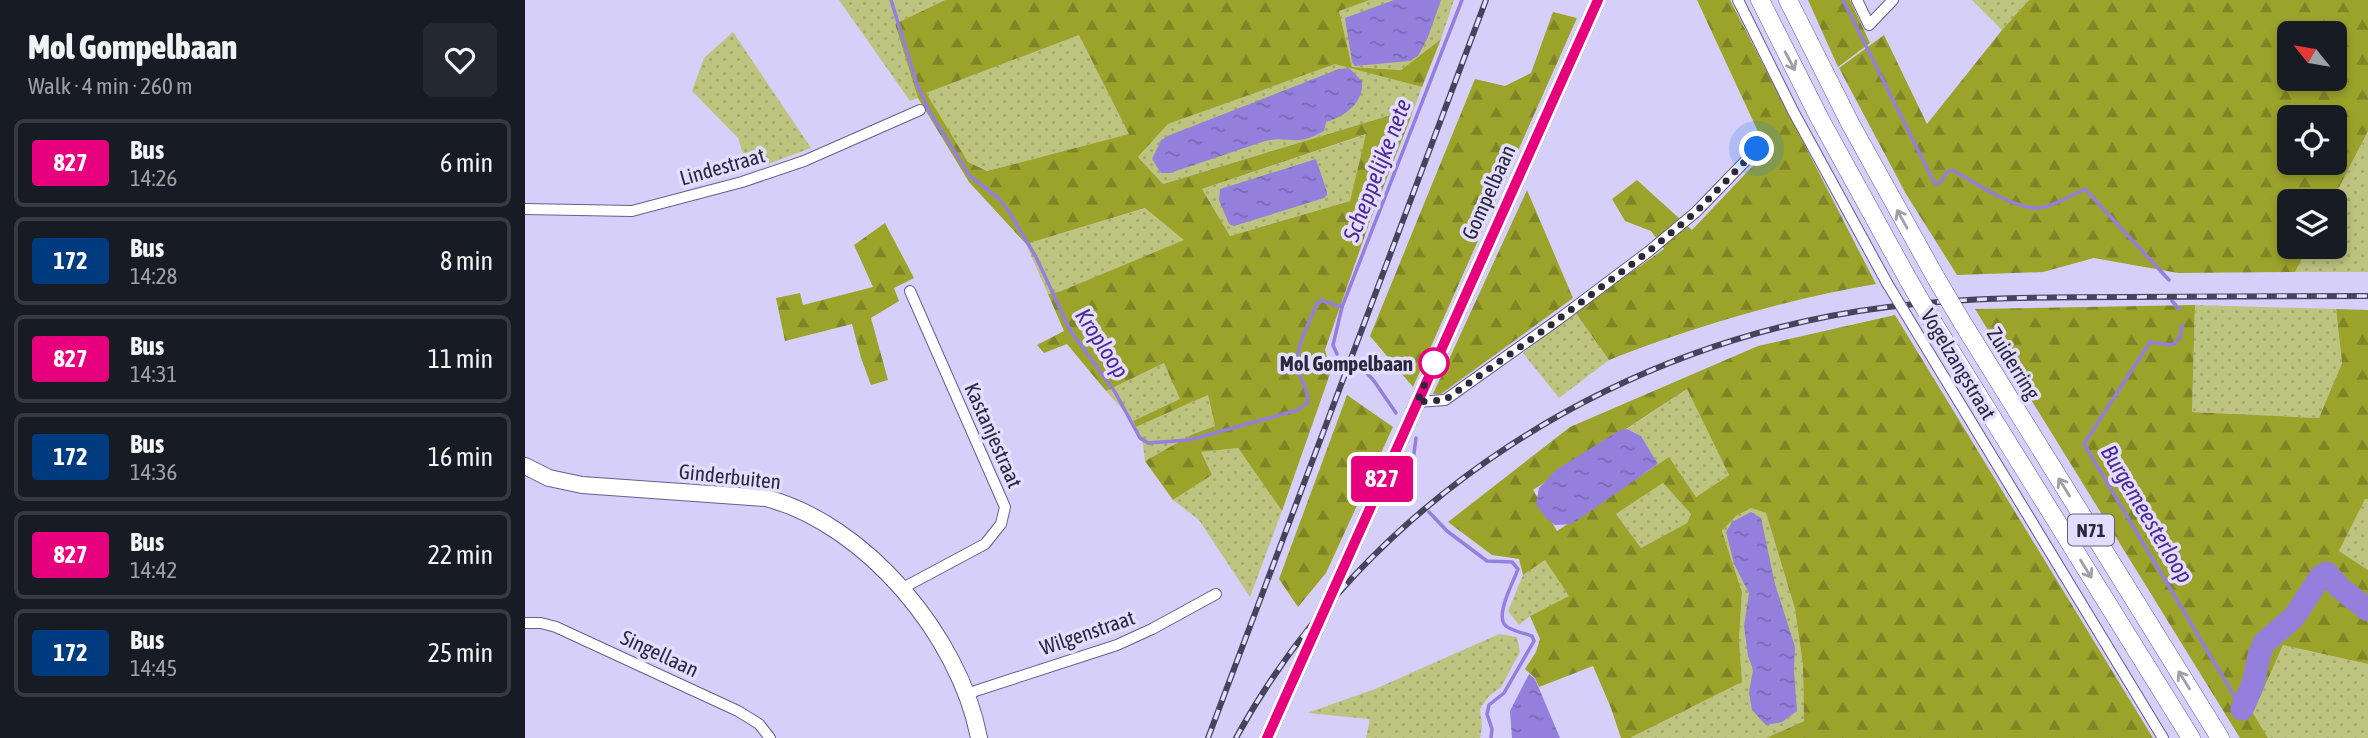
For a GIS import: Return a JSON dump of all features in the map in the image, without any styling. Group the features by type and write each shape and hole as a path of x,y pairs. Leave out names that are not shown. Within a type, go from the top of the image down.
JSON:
{"highway":[{"name":"N71","path":"1760,0 1821,121 1934,324 2191,738"},
{"name":"Zuiderring","path":"1788,0 1851,125 1936,278 2220,738"}],"main road":[{"name":"Ginderbuiten","path":"525,466 549,478 573,483 745,494 792,504 820,519 865,552 901,589 931,628 955,668 979,738"}],"street":[{"name":"Gompelbaan","path":"1267,738 1598,0"},
{"name":"Vogelzangstraat","path":"1738,0 1793,111 1887,283 2163,738"},
{"path":"1857,0 1869,25 1893,0"},
{"name":"Lindestraat","path":"525,209 632,211 742,182 804,162 920,110"},
{"path":"1417,402 1445,400 1544,330 1648,252 1696,212 1757,149"},
{"name":"Kastanjestraat","path":"901,589 985,544 1001,524 1005,507 910,291"},
{"name":"Wilgenstraat","path":"966,694 1117,645 1216,594"},
{"name":"Singellaan","path":"525,623 556,627 726,705 759,724 770,738"}],"green space":[{"path":"839,0 945,0 895,24 918,98 910,101"},
{"path":"945,0 1370,0 1339,11 1352,67 1401,70 1441,39 1422,87 1335,64 1168,124 1138,157 1163,184 1391,115 1411,117 1370,221 1325,350 1331,371 1282,511 1238,448 1201,452 1212,475 1173,500 1145,461 1193,434 1215,426 1208,395 1136,427 1133,421 1180,399 1164,363 1106,391 1067,344 1044,353 1037,345 1064,331 1048,294 1184,240 1145,208 1026,244 969,182 918,98 895,24","holes":["1079,35 1129,134 987,171 968,162 926,93","1366,134 1350,201 1230,236 1202,189"]},
{"path":"1370,0 1454,0 1441,39 1401,70 1352,67 1338,11"},
{"path":"1697,0 1730,0 1876,284 1741,315 1609,360 1575,312 1664,249 1651,231 1625,221 1612,199 1637,180 1692,230 1767,151"},
{"path":"1808,0 1850,0 1870,43 1838,67"},
{"path":"1972,0 2029,0 2002,30"},
{"path":"2029,0 2368,0 2368,131 2347,172 2347,105 2277,105 2277,175 2345,175 2338,189 2277,189 2277,259 2302,259 2295,272 2178,273 2094,258 2043,272 1957,275 1906,194 1839,68 1884,35 1927,124"},
{"path":"1553,12 1577,18 1413,387 1370,336 1475,79 1505,86 1531,73"},
{"path":"733,32 811,148 748,169 738,138 692,91 704,58"},
{"path":"1079,35 1130,134 987,171 968,162 925,93"},
{"path":"1335,63 1422,87 1411,117 1391,115 1163,184 1138,157 1168,124"},
{"path":"2368,131 2368,272 2295,272 2302,259 2347,259 2347,189 2338,189"},
{"path":"1367,134 1350,201 1230,236 1202,189"},
{"path":"1527,190 1573,298 1441,394 1433,394"},
{"path":"1146,208 1185,240 1048,294 1026,244"},
{"path":"885,223 914,278 894,288 899,301 871,318 888,380 871,385 852,324 785,341 776,298 800,293 803,305 873,287 854,245"},
{"path":"2195,305 2336,309 2342,363 2319,418 2192,412"},
{"path":"2195,305 2192,412 2319,418 2342,363 2336,309 2368,310 2368,499 2365,499 2339,551 2368,570 2368,664 2283,645 2253,713 2268,738 2240,738 1975,309"},
{"path":"1575,312 1609,360 1559,398 1523,353"},
{"path":"1895,315 2153,738 1766,738 1804,721 1803,666 1795,609 1766,513 1751,508 1736,516 1722,531 1742,592 1739,639 1742,682 1630,738 1621,738 1593,666 1539,687 1535,678 1525,669 1536,652 1540,639 1530,616 1569,596 1545,560 1523,575 1519,559 1492,555 1448,522 1570,427 1758,346","holes":["1687,389 1729,475 1696,497 1669,457 1557,531 1533,490","1663,483 1691,514 1687,523 1641,548 1616,514"]},
{"path":"1164,363 1181,399 1133,421 1106,391"},
{"path":"1687,389 1729,475 1696,497 1669,457 1658,464 1641,436 1627,429"},
{"path":"1208,395 1215,426 1193,434 1145,461 1143,444 1136,427"},
{"path":"1347,395 1393,427 1326,573 1298,607 1279,579"},
{"path":"1238,448 1282,511 1250,597 1199,520 1173,500 1212,475 1200,452"},
{"path":"1663,483 1691,514 1687,523 1641,548 1616,514"},
{"path":"2365,498 2368,499 2368,570 2339,551"},
{"path":"1751,508 1766,513 1795,609 1803,666 1804,721 1766,738 1630,738 1742,682 1739,639 1742,592 1722,531 1736,516"},
{"path":"1545,560 1570,596 1530,616 1519,625 1508,611 1523,575"},
{"path":"1499,634 1517,637 1520,652 1501,687 1489,696 1480,709 1480,738 1366,738 1370,719 1307,713 1375,689"},
{"path":"2283,645 2368,664 2368,738 2268,738 2253,713"}],"water":[{"path":"1394,0 1441,0 1418,56 1409,61 1355,66 1352,62 1345,18"},
{"path":"1349,68 1362,81 1360,96 1352,108 1326,122 1324,131 1314,136 1299,140 1265,141 1170,173 1161,173 1152,159 1161,140 1170,135 1339,69"},
{"path":"1316,159 1327,192 1324,198 1234,226 1229,224 1219,200 1220,189"},
{"path":"1627,429 1641,436 1658,464 1572,524 1555,525 1546,518 1536,504 1539,488 1556,470 1620,430"},
{"path":"1751,512 1761,518 1775,584 1795,647 1797,711 1782,722 1766,725 1752,710 1749,693 1753,669 1748,656 1744,626 1749,593 1734,564 1726,532 1732,522"},
{"path":"1529,674 1535,679 1560,738 1512,738 1510,711"}],"waterway":[{"name":"Kroploop","path":"891,0 917,84 929,111 970,176 998,198 1008,210 1036,257 1070,330 1115,392 1140,438 1148,443 1189,440 1298,410 1308,402 1297,362 1306,328 1320,300 1342,307"},
{"name":"Scheppelijke nete","path":"1337,354 1333,345 1342,307 1462,0"},
{"name":"Burgemeesterloop","path":"1843,0 1935,184 1939,184 1947,172 1952,170 2002,198 2033,208 2052,204 2085,189 2169,280"},
{"name":"Burgemeesterloop","path":"2172,301 2179,309"},
{"name":"Burgemeesterloop","path":"2182,325 2180,338 2172,345 2150,342 2084,444 2242,709"},
{"name":"Scheppelijke nete","path":"1357,362 1396,413"},
{"name":"Scheppelijke nete","path":"1413,493 1412,469 1416,438"},
{"name":"Scheppelijke nete","path":"1429,512 1447,531 1487,561 1512,562 1518,569 1503,607 1503,621 1511,629 1532,636 1534,641 1504,693 1489,705 1487,714 1492,729 1491,738"},
{"path":"2242,709 2253,684 2264,643 2294,617 2321,576 2327,573 2340,588 2368,610"}],"railway":[{"path":"1208,738 1486,0"},
{"path":"1236,738 1291,652 1355,574 1429,505 1510,445 1598,395 1691,355 1788,325 1918,304 1978,299 2368,296"}],"bus line":[{"name":"827","path":"1267,738 1598,0"}],"place":[{"name":"Mol Gompelbaan","path":"1434,363"}],"route":[{"path":"1434,363 1439,351 1417,402 1445,400 1544,330 1648,252 1696,212 1757,149"}]}
